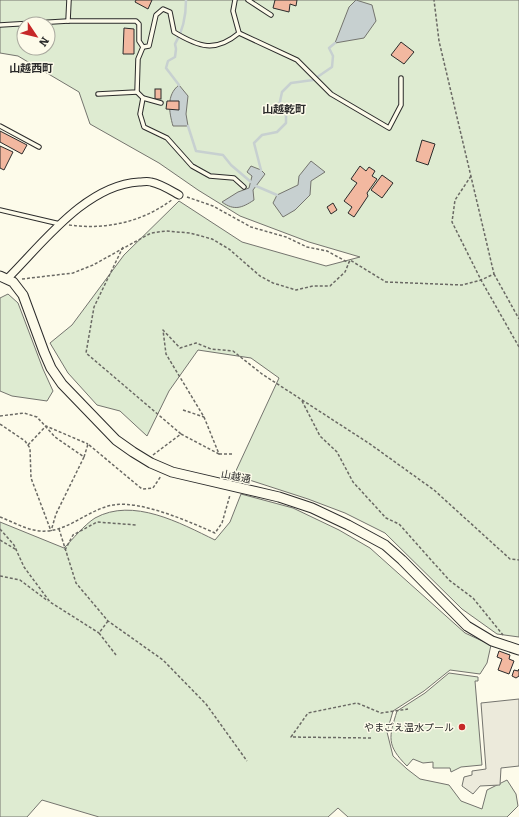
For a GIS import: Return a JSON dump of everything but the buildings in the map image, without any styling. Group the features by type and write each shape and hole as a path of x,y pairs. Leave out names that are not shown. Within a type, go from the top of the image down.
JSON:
{"street":[{"path":"7,279 61,224 87,202 107,189 131,182 150,181 179,195"},
{"name":"山越通","path":"7,279 24,295 51,368 62,384 116,440 146,460 165,469 193,478 272,495 312,508 370,537 385,545 402,560 467,626 492,641 519,650"}],"lane":[{"path":"68,21 69,0"},
{"path":"235,0 233,11 239,33 297,60 317,82 331,94 389,128 401,105 401,78"},
{"path":"248,0 271,15"},
{"path":"143,47 149,46 156,15 163,9 170,12 174,32 196,44 216,46 228,43 239,33"},
{"path":"0,25 68,21 136,21 139,24 139,41 143,47"},
{"path":"143,47 138,59 137,92 143,98 160,103"},
{"path":"98,94 137,92"},
{"path":"143,98 140,114 144,127 167,138 192,166 210,176 234,178 244,187"},
{"path":"0,126 39,147"},
{"path":"0,210 61,224"}],"path":[{"path":"434,0 439,41 471,176 472,188 494,274 519,319"},
{"path":"471,176 455,200 452,222 481,280 519,346"},
{"path":"61,224 71,226 114,226 142,217 162,207 179,195 212,206 251,228 266,230 307,247 327,251 349,263"},
{"path":"7,279 73,273 92,265 151,233 166,231 190,233 212,239 229,249 260,276 273,283 296,290 330,286 345,272 350,260 386,282 462,285 481,280 494,274"},
{"path":"123,247 94,307 86,353 181,434 219,454 234,454"},
{"path":"219,454 204,417 166,354 163,330 180,348 196,343 211,350 233,351 262,374 370,444 434,490 510,559 519,560"},
{"path":"301,400 320,436 337,452 353,482 386,518 399,524 449,580 473,598 504,637"},
{"path":"183,410 204,417"},
{"path":"0,416 24,413 37,417 55,437 84,457"},
{"path":"0,424 25,441 28,445 30,478 51,531"},
{"path":"46,426 88,444 142,489 153,488 165,469"},
{"path":"28,445 46,426"},
{"path":"146,460 181,434"},
{"path":"51,531 56,514 84,457 88,444"},
{"path":"0,517 34,530 51,531 97,510 114,505 132,505 185,519 215,534 222,523 233,487"},
{"path":"65,550 73,535 97,522 137,525"},
{"path":"0,529 15,548 24,567 50,602"},
{"path":"58,529 76,583 108,621 163,660 206,704 247,761"},
{"path":"0,540 15,548"},
{"path":"0,576 20,580 50,602 99,633 116,655"},
{"path":"99,633 108,621"},
{"path":"371,738 291,737 308,713 356,703 381,713 408,709"}],"green space":[{"path":"0,0 519,0 519,637 497,634 462,609 385,533 345,513 308,499 234,475 279,378 251,358 198,350 169,391 147,436 120,411 97,405 68,373 50,343 72,325 124,255 179,201 242,242 326,266 360,257 309,242 240,216 198,190 159,163 90,124 79,92 18,56 56,56 56,16 16,16 16,56 0,53"},
{"path":"8,294 18,303 53,391 47,401 12,396 0,391 0,298"},
{"path":"241,494 293,508 339,530 370,548 465,633 491,645 487,663 480,674 450,670 424,691 393,711 387,732 393,756 420,779 449,785 461,801 482,809 487,790 507,780 516,794 518,806 507,817 348,817 338,808 328,817 99,817 42,800 27,817 0,817 0,522 64,548 95,518 110,512 125,510 140,511 172,520 215,540 230,522"},
{"path":"449,673 478,677 478,681 475,681 482,765 461,767 451,772 450,768 433,768 433,762 423,763 413,759 407,766 400,759 392,746 391,734 397,711 425,693"}],"shaded area":[{"path":"356,0 372,5 376,21 364,38 335,43 349,7"},
{"path":"179,85 188,96 186,114 188,126 173,126 170,110 170,99 175,89"},
{"path":"311,161 325,172 311,181 310,195 295,210 283,217 273,203 277,195 298,185 299,176"},
{"path":"251,166 261,170 265,174 253,190 254,200 242,207 230,207 226,205 222,202 238,192 249,188 252,176 247,172"},
{"path":"519,699 519,766 501,768 500,785 480,786 473,794 462,786 464,777 472,775 472,771 486,769 481,703"}],"waterway":[{"path":"179,85 166,68 168,61 175,57 175,44 184,23 186,0"},
{"path":"261,170 254,143 262,135 277,132 286,123 286,113 279,106 282,92 291,83 313,80 332,67 333,56 329,48 335,43"},
{"path":"188,126 196,151 223,155 231,165 251,182"},
{"path":"256,186 277,195"}],"place":[{"name":"やまごえ温水プール","path":"462,727"}],"district":[{"name":"山越西町","path":"31,68"},
{"name":"山越乾町","path":"284,109"}]}
